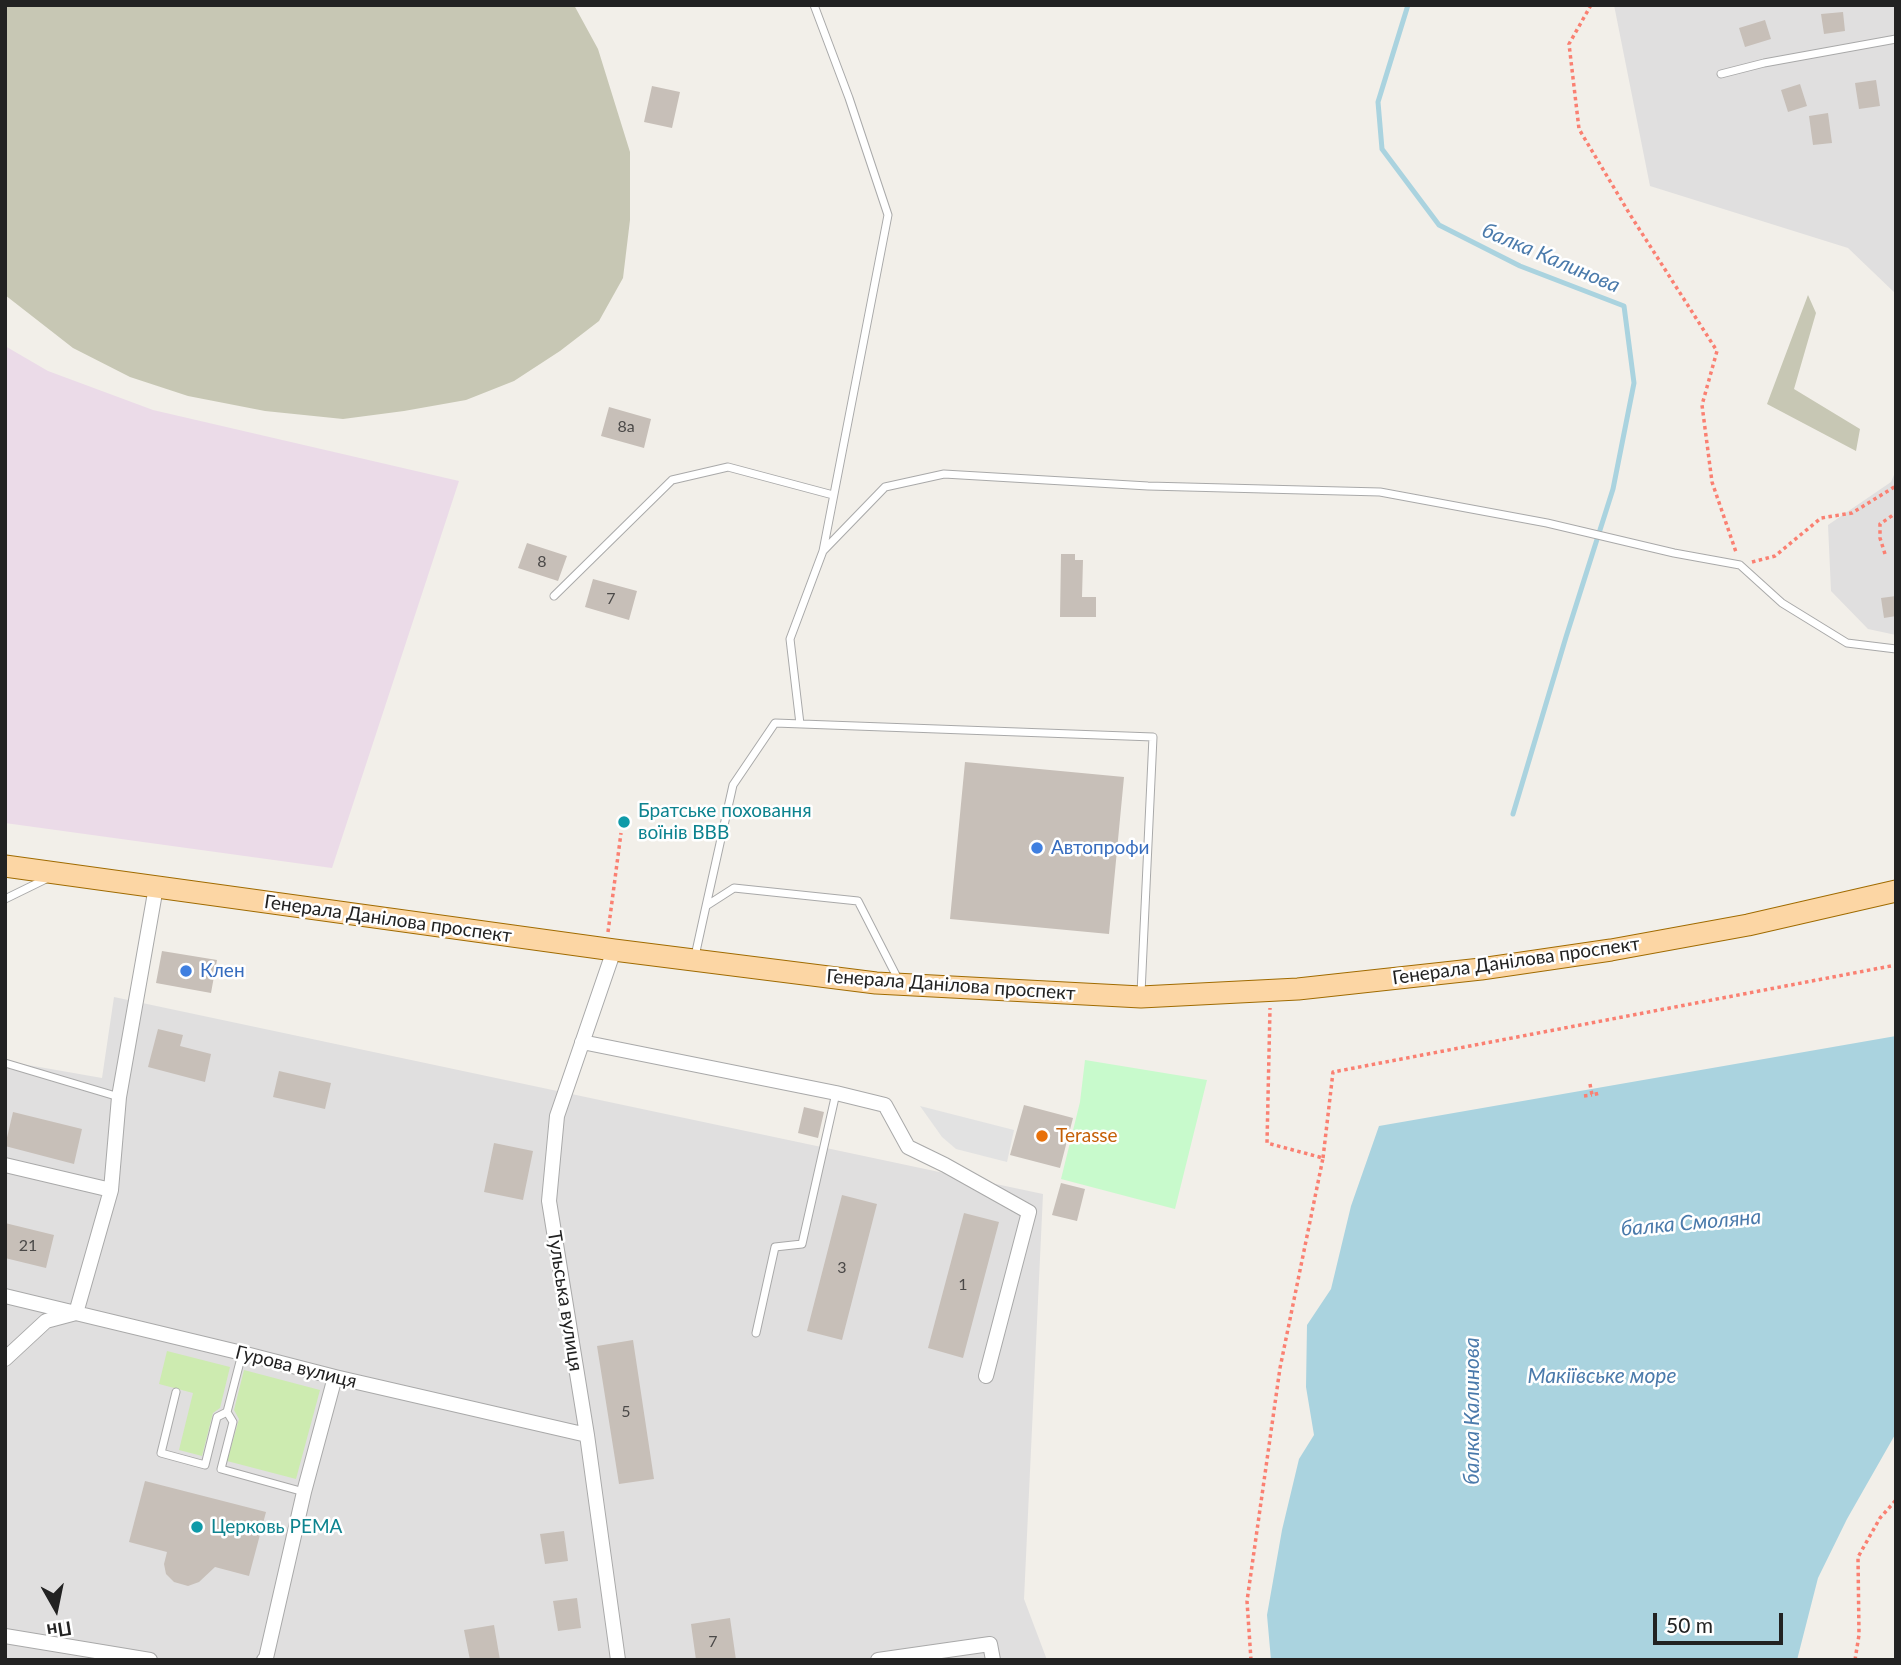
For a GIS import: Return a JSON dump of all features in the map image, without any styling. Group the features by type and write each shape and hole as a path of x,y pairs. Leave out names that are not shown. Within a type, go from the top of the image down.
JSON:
{"main road":[{"name":"Генерала Данілова проспект","path":"5,866 610,950 901,985 1141,997 1298,989 1481,969 1611,950 1748,925 1896,891"}],"street":[{"path":"5,1359 46,1321 76,1313 111,1190 120,1097 156,887"},
{"name":"Тульська вулиця","path":"610,950 557,1116 549,1202 587,1435 618,1660"},
{"path":"582,1042 885,1105 908,1147 1029,1212 986,1376"},
{"path":"5,1166 111,1190"},
{"name":"Гурова вулиця","path":"5,1296 335,1377 587,1435"},
{"path":"264,1660 335,1377"},
{"path":"5,1636 150,1660"},
{"path":"878,1660 990,1644 993,1660"}],"lane":[{"path":"800,724 790,639 823,551 888,215 849,97 814,5"},
{"path":"1721,74 1764,63 1896,39"},
{"path":"554,596 672,480 728,467 833,495"},
{"path":"823,551 885,487 944,474 1148,486 1380,492 1547,523 1674,553 1740,565 1782,603 1847,643 1896,649"},
{"path":"694,960 733,785 775,723 1153,737 1141,997"},
{"path":"5,899 58,873"},
{"path":"706,906 734,888 858,901 901,985"},
{"path":"5,1063 120,1097"},
{"path":"756,1333 775,1247 802,1244 836,1093"},
{"path":"242,1353 227,1412 233,1422 221,1469 304,1492"},
{"path":"176,1392 161,1453 205,1465 217,1417 227,1412"}],"path":[{"path":"1591,5 1569,44 1579,129 1717,351 1702,405 1712,482 1740,565 1775,556 1821,518 1852,513 1896,486"},
{"path":"1885,554 1880,538 1880,524 1896,513"},
{"path":"610,950 621,833"},
{"path":"1251,1660 1247,1601 1270,1437 1280,1368 1323,1158 1334,1072 1896,965"},
{"path":"1270,990 1267,1143 1323,1158"},
{"path":"1590,1084 1592,1095"},
{"path":"1584,1096 1600,1093"},
{"path":"1855,1660 1859,1635 1858,1557 1880,1518 1896,1500"}],"shaded area":[{"path":"5,5 574,5 598,49 630,152 630,220 623,278 599,321 514,381 466,400 343,419 265,411 188,396 130,377 73,348 5,295"},
{"path":"1614,5 1896,5 1896,294 1848,248 1650,186"},
{"path":"1808,295 1816,313 1794,389 1860,429 1856,451 1767,404"},
{"path":"5,346 48,371 153,410 459,481 332,868 5,823"},
{"path":"1896,470 1896,635 1868,629 1831,591 1828,525 1891,482"},
{"path":"114,997 1043,1194 1024,1599 1047,1660 5,1660 5,1061 102,1078"},
{"path":"920,1106 1014,1130 1007,1162 956,1149 942,1137"}],"green space":[{"path":"1085,1060 1207,1080 1175,1209 1061,1179 1080,1102"},
{"path":"167,1351 230,1367 220,1408 213,1413 202,1456 179,1450 193,1393 159,1384"},
{"path":"244,1370 320,1390 296,1479 227,1461 239,1419 234,1410"}],"water":[{"name":"Макіївське море","path":"1896,1036 1896,1433 1847,1519 1818,1578 1797,1660 1271,1660 1267,1615 1282,1530 1299,1459 1314,1435 1306,1387 1307,1325 1331,1289 1351,1206 1379,1126"}],"building":[{"path":"1843,12 1845,31 1824,34 1821,14"},
{"path":"1765,20 1771,39 1745,47 1739,28"},
{"path":"1876,80 1880,106 1859,109 1855,83"},
{"path":"1800,84 1807,106 1788,112 1781,90"},
{"path":"652,86 680,92 672,128 644,122"},
{"path":"1828,113 1832,143 1813,145 1809,116"},
{"path":"609,407 651,419 644,448 601,436"},
{"path":"527,543 567,556 558,581 518,568"},
{"path":"1061,554 1075,554 1075,560 1083,560 1082,597 1096,597 1096,617 1060,617"},
{"path":"593,579 637,591 629,620 585,607"},
{"path":"1896,596 1896,616 1884,618 1881,598"},
{"name":"Автопрофи","path":"965,762 1124,777 1109,934 950,919"},
{"name":"Клен","path":"162,951 217,960 211,993 156,983"},
{"path":"158,1029 183,1035 180,1046 211,1054 205,1082 148,1067"},
{"path":"279,1071 331,1083 325,1109 273,1097"},
{"name":"Terasse","path":"1024,1105 1073,1118 1060,1168 1010,1155"},
{"path":"804,1107 824,1112 818,1138 798,1133"},
{"path":"13,1112 82,1129 74,1164 5,1146"},
{"path":"494,1143 533,1151 523,1200 484,1192"},
{"path":"1061,1183 1085,1189 1077,1221 1052,1215"},
{"path":"842,1195 877,1204 842,1340 807,1331"},
{"path":"964,1213 999,1222 963,1358 928,1348"},
{"path":"5,1223 54,1235 46,1268 5,1258"},
{"path":"633,1340 654,1479 619,1484 597,1346"},
{"name":"Церковь РЕМА","path":"145,1481 266,1512 249,1576 215,1567 199,1582 188,1586 174,1582 166,1574 164,1564 167,1552 129,1542"},
{"path":"564,1531 568,1561 545,1564 540,1534"},
{"path":"577,1598 581,1628 558,1631 553,1601"},
{"path":"730,1618 736,1660 696,1660 691,1624"},
{"path":"494,1625 500,1660 470,1660 464,1630"}],"waterway":[{"name":"балка Калинова","path":"1408,5 1378,102 1382,149 1439,225 1520,266 1624,306 1634,383 1613,489 1513,814"}],"place":[{"name":"Братське поховання воїнів ВВВ","path":"624,822"},
{"name":"Автопрофи","path":"1037,848"},
{"name":"Клен","path":"186,971"},
{"name":"Terasse","path":"1042,1136"},
{"name":"Церковь РЕМА","path":"197,1527"}],"water label":[{"name":"балка Смоляна","path":"1691,1223"}]}
